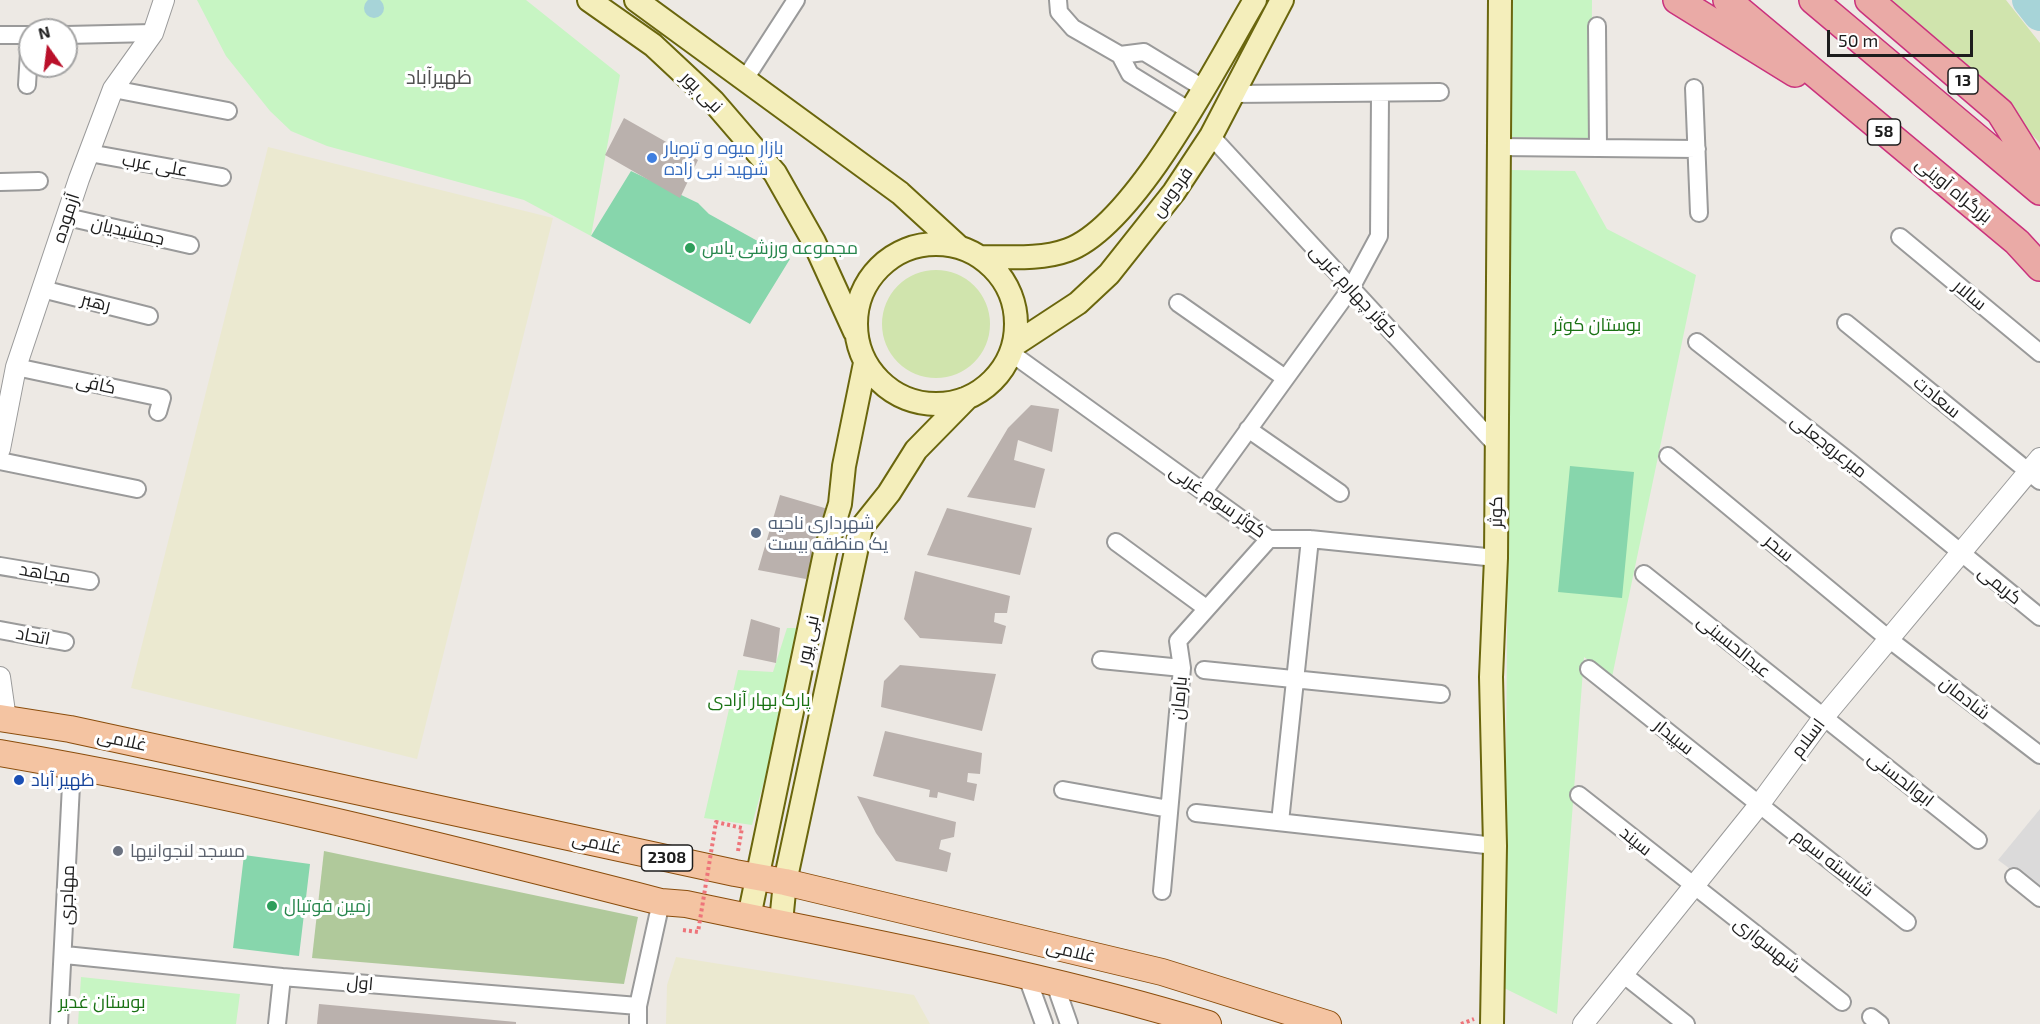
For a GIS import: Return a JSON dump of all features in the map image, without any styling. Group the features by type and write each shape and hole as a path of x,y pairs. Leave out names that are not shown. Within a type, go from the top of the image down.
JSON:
{"highway":[{"path":"1677,0 1771,60 1848,103"},
{"name":"بزرگراه آوینی","path":"1727,0 2017,242 2040,267"},
{"path":"1813,0 2040,191"},
{"name":"13","path":"1869,0 2000,112 2040,176"}],"main road":[{"name":"نبی پور","path":"589,0 662,53 713,101 774,173 814,242 856,335"},
{"name":"نبی پور","path":"636,0 900,192 959,247"},
{"name":"فردوس","path":"981,257 1041,256 1068,250 1091,237 1120,211 1143,182 1191,111 1255,0"},
{"name":"فردوس","path":"1013,349 1078,303 1109,274 1174,192 1210,136 1282,0"},
{"name":"کوثر","path":"1492,1024 1495,846 1491,678 1496,558 1500,0"},
{"path":"937,243 959,247 981,257 999,274 1012,296 1017,320 1013,349 994,379 968,398 944,404 921,403 898,396 879,381 865,363 856,335 856,312 863,290 875,271 893,256 914,246 937,243"},
{"name":"نبی پور","path":"749,917 825,553 840,504 844,466 865,363"},
{"name":"نبی پور","path":"781,922 785,882 861,528 889,493 916,450 968,398"},
{"name":"غلامی","path":"3,719 69,729 785,882 1162,972 1328,1024"},
{"name":"غلامی","path":"0,753 72,765 397,835 661,902 686,904 781,922 1027,977 1208,1024"}],"street":[{"name":"آزموده","path":"0,449 16,368 89,153 113,89 153,33 164,0"},
{"path":"745,79 796,0"},
{"path":"1058,0 1059,12 1073,28 1120,55 1130,74 1191,111"},
{"path":"1597,26 1598,148"},
{"path":"78,34 153,33"},
{"path":"0,35 18,35"},
{"path":"1120,55 1144,52 1203,88"},
{"path":"27,78 27,85"},
{"path":"1694,88 1699,213"},
{"path":"113,89 228,111"},
{"path":"1233,94 1380,95 1440,92"},
{"path":"1204,490 1351,288 1379,236 1380,95"},
{"name":"کوثر چهارم غربی","path":"1210,136 1497,446"},
{"path":"1499,147 1696,149"},
{"name":"علی عرب","path":"89,153 222,177"},
{"path":"0,182 39,181"},
{"name":"جمشیدیان","path":"67,217 190,245"},
{"name":"سالار","path":"1900,237 2040,353"},
{"name":"رهبر","path":"42,289 149,316"},
{"path":"1178,303 1285,378"},
{"name":"سعادت","path":"1846,323 2036,470"},
{"name":"میرعروجعلی","path":"1697,342 1959,552"},
{"name":"کوثر سوم غربی","path":"1013,349 1269,539 1310,539 1496,558"},
{"name":"کافی","path":"16,368 162,398 158,412"},
{"path":"1248,429 1340,493"},
{"name":"سحر","path":"1668,456 1890,640"},
{"path":"0,461 137,489"},
{"name":"اسلام","path":"1583,1024 1759,805 1824,718 1890,640 1959,552 2036,470"},
{"name":"بارمان","path":"1162,891 1182,668 1178,641 1269,539"},
{"path":"1280,822 1310,539"},
{"path":"1116,542 1206,608"},
{"name":"کریمی","path":"1959,552 2040,617"},
{"name":"مجاهد","path":"0,566 90,580"},
{"name":"عبدالحسینی","path":"1644,574 1824,718"},
{"name":"اتحاد","path":"0,630 65,642"},
{"name":"شادمان","path":"1890,640 2040,755"},
{"path":"1101,660 1182,668"},
{"name":"سپیدار","path":"1589,669 1759,805"},
{"path":"1204,670 1441,694"},
{"path":"0,677 3,719"},
{"name":"ابوالحسنی","path":"1824,718 1978,840"},
{"name":"مهاجری","path":"59,1024 65,955 72,765"},
{"path":"1063,790 1169,809"},
{"name":"سپند","path":"1579,795 1693,887"},
{"name":"شایسته سوم","path":"1759,805 1907,922"},
{"path":"1196,813 1495,846"},
{"path":"2014,878 2040,898"},
{"name":"شهسواری","path":"1693,887 1842,1002"},
{"path":"638,1024 638,1006 661,902"},
{"name":"اول","path":"65,955 282,977 638,1006"},
{"path":"1624,975 1686,1024"},
{"path":"277,1024 282,977"},
{"path":"1027,977 1044,1024"},
{"path":"1054,984 1069,1024"}],"path":[{"path":"683,930 698,932 716,822 742,828"}],"shaded area":[{"path":"268,147 553,218 417,759 131,688"},
{"path":"2040,809 2040,891 1998,860"},
{"path":"676,957 914,995 930,1024 666,1024 667,985"}],"green space":[{"path":"197,0 526,0 620,75 591,236 524,200 327,146 291,131 270,111 226,56"},
{"path":"1504,0 1592,0 1591,139 1509,137"},
{"path":"1887,0 2006,0 2040,43 2040,143 1987,89"},
{"name":"بوستان کوثر","path":"1511,170 1575,171 1607,229 1696,275 1612,677 1584,657 1557,1014 1504,988"},
{"name":"مجموعه ورزشی یاس","path":"631,171 698,203 709,214 790,259 750,324 591,236"},
{"path":"936,270 957,274 974,286 986,303 990,324 986,345 974,362 957,374 936,378 915,374 898,362 886,345 882,324 886,303 898,286 915,274"},
{"path":"1570,466 1634,472 1622,598 1558,592"},
{"name":"پارک بهار آزادی","path":"787,628 806,628 752,825 704,818 738,670 773,672"},
{"path":"324,851 638,917 624,984 312,958"},
{"name":"زمین فوتبال","path":"244,855 310,864 299,956 233,948"},
{"name":"بوستان غدیر","path":"81,977 240,994 236,1024 78,1024"}],"water":[{"path":"374,-2 381,1 384,8 381,15 374,18 367,15 364,8 367,1"}],"building":[{"name":"بازار میوه و تره‌بار شهید نبی زاده","path":"624,118 698,160 680,198 605,155"},
{"path":"1031,405 1059,409 1052,452 1018,440 1014,460 1045,469 1035,508 967,497 1008,428"},
{"path":"780,495 828,509 806,579 758,570"},
{"path":"947,508 1032,528 1020,575 927,555"},
{"path":"915,571 1010,596 1007,613 995,613 994,622 1006,626 1002,644 920,638 904,619"},
{"path":"751,619 780,628 776,663 743,656"},
{"path":"900,665 996,674 982,731 881,707 884,681"},
{"path":"885,731 982,753 980,774 968,773 967,782 977,784 974,801 938,792 937,798 929,797 930,790 873,776"},
{"path":"857,796 956,822 954,837 941,840 939,849 951,853 947,872 896,861 876,833"},
{"path":"319,1004 516,1022 516,1024 317,1024"}],"waterway":[{"path":"2029,0 2040,14"}],"place":[{"name":"بازار میوه و تره‌بار شهید نبی زاده","path":"652,158"},
{"name":"مجموعه ورزشی یاس","path":"690,248"},
{"name":"شهرداری ناحیه یک منطقه بیست","path":"756,533"},
{"name":"ظهیر آباد","path":"19,780"},
{"name":"مسجد لنجوانیها","path":"118,851"},
{"name":"زمین فوتبال","path":"272,906"}],"district":[{"name":"ظهیرآباد","path":"439,77"}]}
